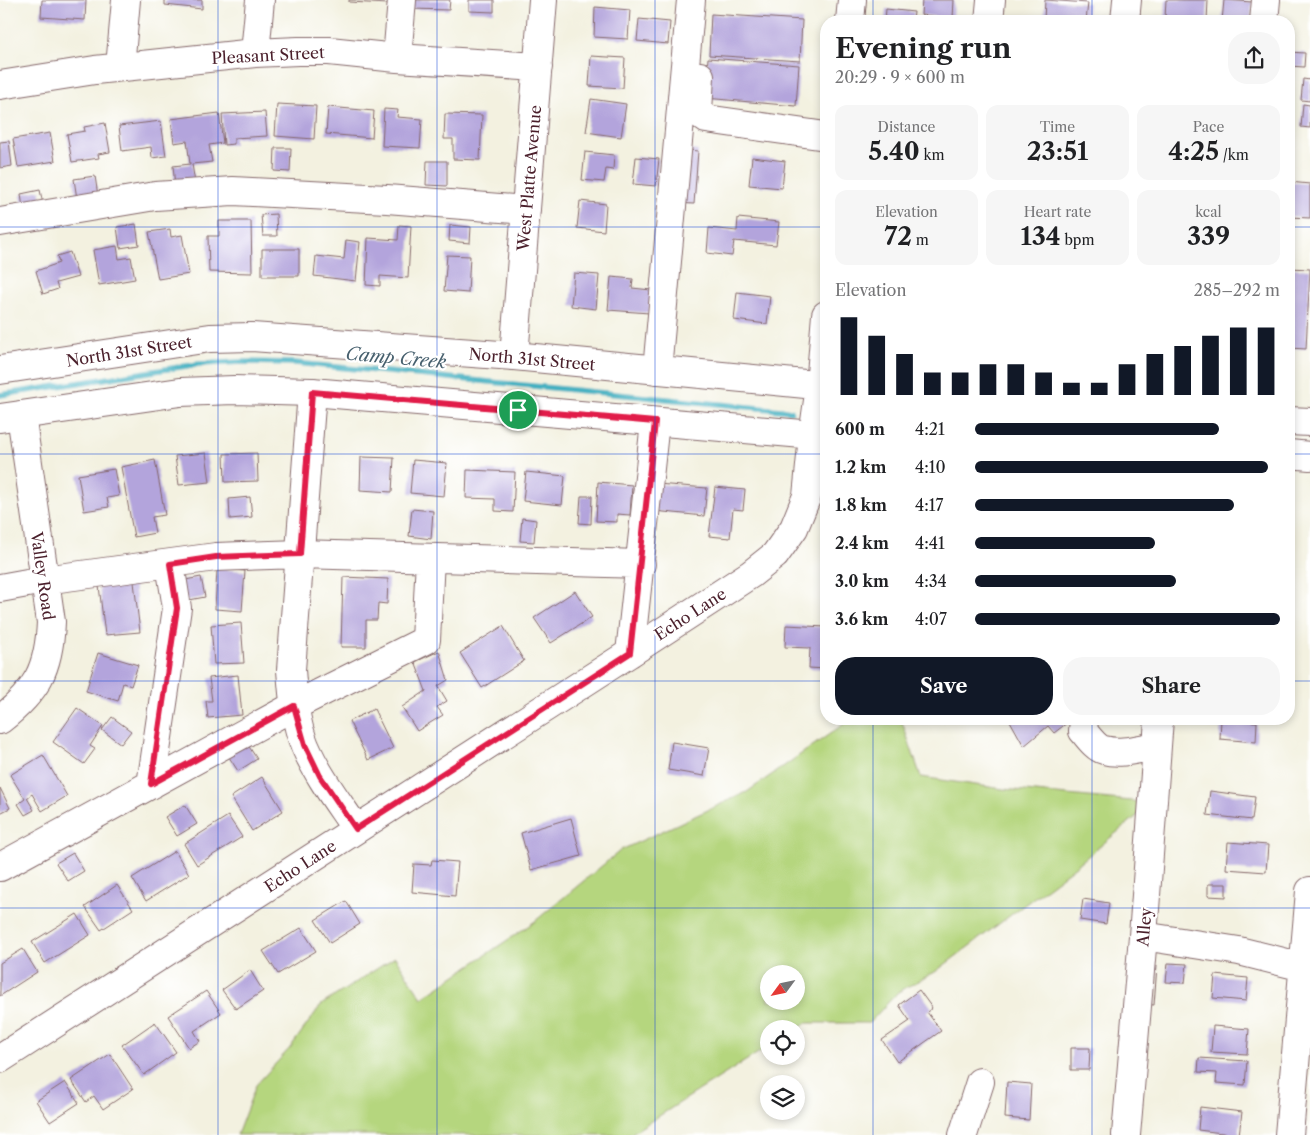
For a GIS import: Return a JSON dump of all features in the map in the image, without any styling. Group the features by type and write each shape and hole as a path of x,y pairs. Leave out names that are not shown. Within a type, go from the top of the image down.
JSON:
{"street":[{"path":"120,67 126,0"},
{"path":"254,53 260,0"},
{"path":"397,58 402,0"},
{"name":"West Platte Avenue","path":"514,356 543,0"},
{"path":"657,370 691,0"},
{"path":"707,0 703,9 698,112 706,119 820,135"},
{"path":"844,0 852,0 851,15"},
{"path":"990,15 991,0"},
{"path":"1126,15 1127,0"},
{"path":"1265,15 1266,0"},
{"name":"Pleasant Street","path":"0,85 120,67 254,53 329,52 538,67"},
{"path":"0,222 155,196 233,191 387,199 526,210"},
{"name":"North 31st Street","path":"0,370 218,338 288,338 514,356 820,386"},
{"path":"10,417 180,392 234,390 312,392 820,436"},
{"path":"312,392 291,670 294,706 305,745 320,776 356,829"},
{"name":"Valley Road","path":"0,720 18,706 32,689 43,669 50,646 51,622 10,417"},
{"path":"1295,421 1310,422"},
{"path":"630,653 655,422"},
{"name":"Echo Lane","path":"0,1060 751,574 775,555 817,495 820,436"},
{"path":"1295,455 1310,456"},
{"path":"0,588 44,580 216,557 300,554 641,564"},
{"path":"0,867 294,706 426,640 430,558"},
{"path":"151,784 177,608 170,564"},
{"path":"1084,725 1083,731 1103,750 1120,751 1158,746"},
{"name":"Alley","path":"1126,1135 1160,725"},
{"path":"1289,1135 1310,891"},
{"path":"1143,936 1239,951 1303,967"},
{"path":"962,1135 980,1082"}],"green space":[{"path":"842,725 903,725 921,777 1003,789 1153,803 1072,869 935,972 898,992 869,1023 805,1024 805,1020 760,1020 760,1052 629,1135 237,1135 256,1085 290,1048 321,1005 395,957 422,998 534,922 621,850 747,792"}],"building":[{"path":"42,0 86,0 85,20 41,17"},
{"path":"165,0 202,0 202,9 165,5"},
{"path":"349,0 390,0 389,4 349,2"},
{"path":"412,0 450,0 449,10 411,9"},
{"path":"469,0 494,0 494,12 469,11"},
{"path":"922,0 954,0 953,15 921,15"},
{"path":"1045,0 1088,3 1087,15 1044,15"},
{"path":"1166,0 1208,0 1207,15 1165,15"},
{"path":"1224,0 1252,2 1251,15 1223,15"},
{"path":"595,7 630,10 628,39 594,37"},
{"path":"886,9 914,12 914,15 886,15"},
{"path":"711,14 802,20 800,61 709,55"},
{"path":"639,19 670,22 668,44 637,41"},
{"path":"1295,52 1305,53 1304,67 1295,66"},
{"path":"591,56 625,58 623,88 589,86"},
{"path":"708,58 799,65 796,106 705,98"},
{"path":"1303,79 1310,80 1310,101 1301,100"},
{"path":"591,99 626,104 621,137 586,132"},
{"path":"277,104 316,106 314,139 275,136"},
{"path":"1303,104 1310,105 1310,128 1301,127"},
{"path":"328,107 374,111 372,138 326,134"},
{"path":"384,109 398,110 397,117 422,119 420,148 382,146"},
{"path":"265,112 267,136 234,138 234,144 224,145 222,114"},
{"path":"219,113 223,143 209,145 212,162 192,164 195,183 175,186 173,166 190,164 187,141 174,143 171,119"},
{"path":"445,114 482,115 480,160 453,159 453,139 444,139"},
{"path":"161,121 166,156 152,158 151,147 122,151 119,126"},
{"path":"105,123 110,152 98,154 99,158 72,162 67,134 85,131 84,127"},
{"path":"50,133 55,161 18,167 13,139"},
{"path":"9,141 12,166 0,168 0,142"},
{"path":"275,148 291,148 290,172 274,171"},
{"path":"680,149 698,151 694,204 675,203"},
{"path":"585,152 614,155 613,170 606,169 604,182 582,180"},
{"path":"636,157 659,159 656,186 633,184"},
{"path":"752,157 785,161 782,188 749,185"},
{"path":"427,161 447,161 447,186 426,185"},
{"path":"95,176 98,196 77,199 74,179"},
{"path":"1295,183 1310,184 1310,218 1295,217"},
{"path":"40,190 43,204 23,208 21,194"},
{"path":"580,201 606,204 604,231 577,228"},
{"path":"276,214 277,236 263,236 261,215"},
{"path":"738,218 779,222 776,245 734,241 732,256 707,253 709,228 737,231"},
{"path":"219,221 251,221 252,273 209,272 208,236 219,236"},
{"path":"136,224 139,245 120,248 117,227"},
{"path":"399,225 411,226 408,278 380,276 380,286 366,285 368,238 398,240"},
{"path":"450,225 471,227 470,243 449,241"},
{"path":"170,229 171,237 182,235 189,274 158,279 149,232"},
{"path":"346,240 360,242 356,281 314,276 316,256 344,259"},
{"path":"117,246 119,259 131,257 135,279 99,285 93,250"},
{"path":"262,249 299,249 299,276 262,276"},
{"path":"70,252 78,277 56,283 58,289 43,294 36,271 59,263 57,256"},
{"path":"447,255 470,256 468,293 444,291"},
{"path":"1295,268 1310,269 1306,349 1295,348"},
{"path":"574,273 599,275 596,309 571,306"},
{"path":"611,277 633,279 632,288 651,290 649,313 608,310"},
{"path":"737,292 770,296 767,324 734,320"},
{"path":"206,453 210,482 179,485 175,456"},
{"path":"257,453 258,481 225,482 224,454"},
{"path":"361,457 394,458 392,492 360,490"},
{"path":"155,460 165,515 152,517 155,533 134,537 121,467"},
{"path":"413,460 447,463 444,496 410,493"},
{"path":"114,469 119,496 107,498 109,507 84,511 78,475"},
{"path":"467,470 515,472 513,512 495,511 495,499 466,498"},
{"path":"526,472 565,476 562,505 523,501"},
{"path":"598,482 632,485 630,515 617,514 617,522 596,521"},
{"path":"657,484 707,488 704,516 654,511"},
{"path":"715,487 745,490 743,510 733,509 730,538 709,536"},
{"path":"581,496 592,496 591,524 579,523"},
{"path":"250,497 252,517 230,519 229,499"},
{"path":"412,509 433,511 431,539 409,536"},
{"path":"522,518 536,520 534,542 520,541"},
{"path":"217,569 245,571 242,611 215,609"},
{"path":"201,577 205,597 184,601 180,581"},
{"path":"343,577 388,579 387,604 378,603 377,620 366,620 366,647 341,647"},
{"path":"134,582 140,632 105,635 99,586"},
{"path":"575,591 592,617 551,643 534,618"},
{"path":"241,623 244,663 214,664 211,625"},
{"path":"786,625 820,627 820,669 809,668 810,648 785,647"},
{"path":"503,626 524,661 482,688 460,653"},
{"path":"439,651 448,680 438,686 447,701 437,707 443,715 417,731 402,707 426,691 415,662"},
{"path":"98,653 138,665 131,686 123,683 118,701 86,691"},
{"path":"238,675 242,715 208,718 206,701 212,701 209,678"},
{"path":"77,708 103,726 90,746 95,749 84,764 53,742"},
{"path":"374,709 393,748 368,760 349,721"},
{"path":"112,717 131,731 121,744 102,730"},
{"path":"1012,725 1064,725 1054,733 1048,726 1024,746"},
{"path":"1221,725 1257,725 1256,742 1220,739"},
{"path":"246,742 257,759 238,771 227,754"},
{"path":"672,742 709,748 704,776 668,770"},
{"path":"43,755 67,796 42,811 32,794 27,798 34,810 25,815 18,804 25,799 10,775"},
{"path":"262,777 283,811 252,831 231,797"},
{"path":"0,788 10,808 0,813"},
{"path":"1210,791 1255,797 1252,820 1207,815"},
{"path":"185,805 197,824 177,836 165,817"},
{"path":"228,816 242,837 197,865 184,844"},
{"path":"571,818 581,856 531,870 521,833"},
{"path":"1228,842 1268,845 1266,872 1226,869"},
{"path":"175,851 189,874 146,901 132,878"},
{"path":"73,853 84,871 68,881 56,863"},
{"path":"432,860 458,862 455,896 412,892 414,864 431,865"},
{"path":"1208,884 1226,884 1226,897 1208,896"},
{"path":"117,885 133,909 101,930 85,907"},
{"path":"1083,899 1109,903 1106,924 1080,920"},
{"path":"346,901 360,924 330,943 315,920"},
{"path":"77,914 90,935 45,963 32,942"},
{"path":"301,928 316,951 278,974 263,951"},
{"path":"23,949 37,972 0,996 0,963"},
{"path":"1168,963 1187,964 1185,983 1166,982"},
{"path":"1146,965 1157,966 1154,1005 1143,1004"},
{"path":"250,970 263,991 236,1009 222,990"},
{"path":"1215,975 1248,978 1246,1001 1213,998"},
{"path":"919,990 932,1008 927,1012 941,1031 897,1062 882,1040 910,1021 899,1005"},
{"path":"206,991 221,1013 194,1031 200,1041 189,1048 168,1016"},
{"path":"155,1022 176,1052 144,1075 122,1045"},
{"path":"1213,1026 1249,1029 1247,1054 1211,1052"},
{"path":"1071,1048 1090,1048 1089,1070 1071,1070"},
{"path":"110,1054 133,1089 103,1109 94,1096 86,1102 71,1080"},
{"path":"1199,1058 1247,1061 1245,1085 1216,1083 1217,1073 1198,1072"},
{"path":"65,1082 79,1103 50,1122 36,1101"},
{"path":"1007,1082 1031,1084 1029,1120 1005,1118"},
{"path":"1200,1107 1242,1112 1239,1135 1198,1130"}],"waterway":[{"name":"Camp Creek","path":"0,395 199,364 242,362 295,363 791,411"}],"route":[{"path":"312,392 518,410 655,422 630,653 356,829 320,776 305,745 294,706 151,784 177,608 170,564 216,557 300,554 312,392"}]}
